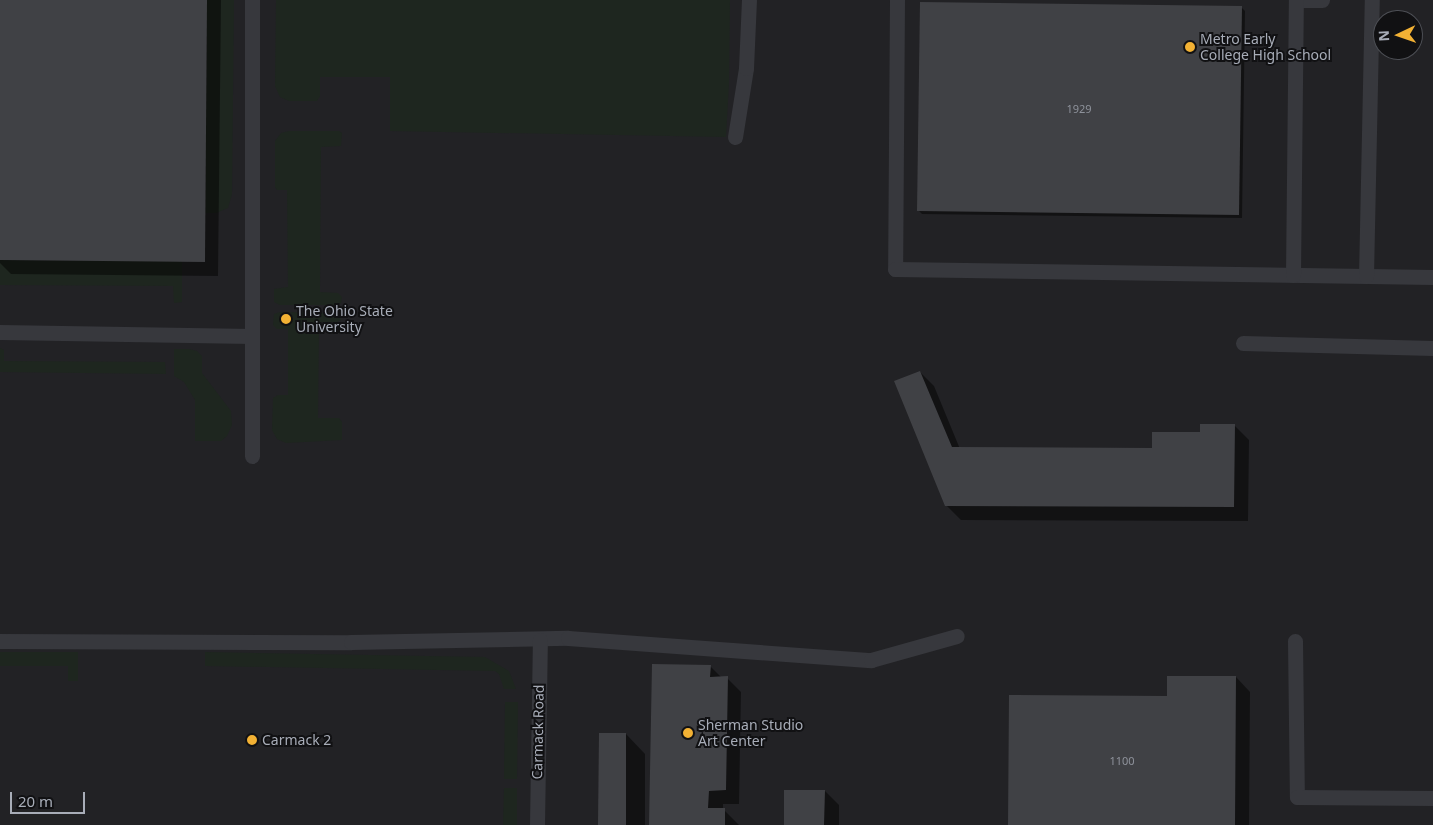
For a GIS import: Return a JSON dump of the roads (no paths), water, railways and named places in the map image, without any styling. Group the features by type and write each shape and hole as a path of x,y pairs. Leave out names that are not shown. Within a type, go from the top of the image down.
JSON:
{"lane":[{"path":"252,0 252,456"},
{"path":"735,137 746,68 749,0"},
{"path":"897,0 895,269 1433,277"},
{"path":"1293,275 1296,0 1322,0"},
{"path":"1366,276 1372,0"},
{"path":"0,332 252,336"},
{"path":"1243,343 1433,348"},
{"path":"0,641 332,642 540,640 568,638 871,660 957,636"},
{"name":"Carmack Road","path":"537,825 540,640"},
{"path":"1296,641 1297,797 1433,798"}],"place":[{"name":"Metro Early College High School","path":"1190,47"},
{"name":"The Ohio State University","path":"286,319"},
{"name":"Sherman Studio Art Center","path":"688,733"},
{"name":"Carmack 2","path":"252,740"}]}
